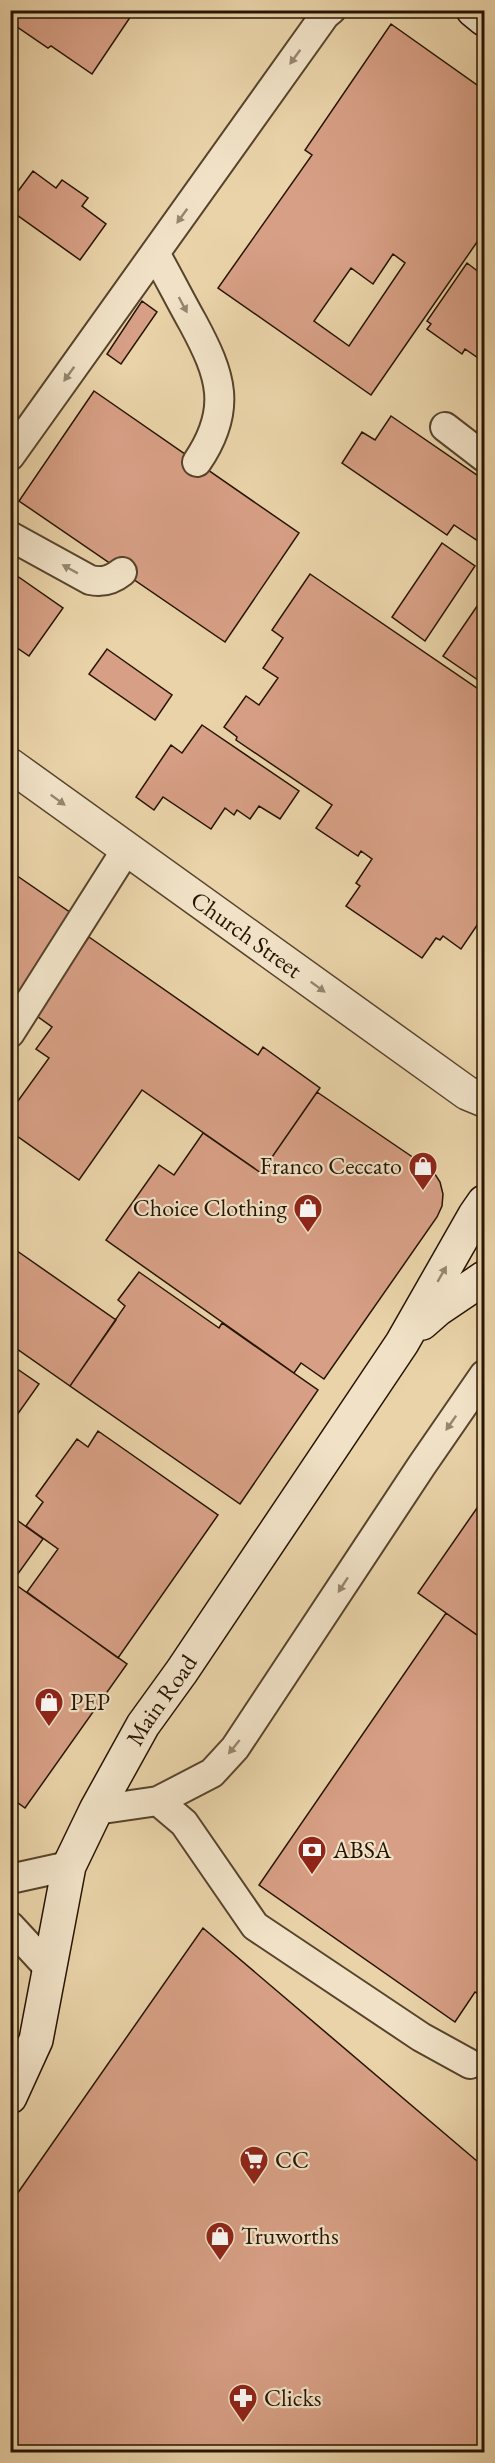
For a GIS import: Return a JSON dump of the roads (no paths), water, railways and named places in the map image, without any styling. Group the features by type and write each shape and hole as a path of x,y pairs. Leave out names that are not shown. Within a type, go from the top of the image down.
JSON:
{"main road":[{"path":"473,10 484,19"},
{"name":"Church Street","path":"10,765 467,1094 484,1100"},
{"name":"Main Road","path":"10,2097 23,2044 43,2007 48,1967 69,1866 96,1810 143,1725 195,1652 402,1343 484,1202"},
{"name":"Main Road","path":"402,1343 438,1309 484,1278"}],"lane":[{"path":"10,456 325,15 331,10"},
{"path":"156,253 207,349 215,367 219,387 220,408 216,428 197,462"},
{"path":"445,427 484,457"},
{"path":"10,536 90,580 104,581 122,572"},
{"path":"10,1033 126,850"},
{"path":"96,1810 158,1801 212,1773 235,1748 484,1375"},
{"path":"158,1801 184,1823 255,1926 421,2037 470,2064"},
{"path":"10,1879 69,1866"},
{"path":"10,1926 48,1967"}],"place":[{"name":"Franco Ceccato","path":"423,1192"},
{"name":"Choice Clothing","path":"308,1234"},
{"name":"PEP","path":"49,1728"},
{"name":"ABSA","path":"312,1876"},
{"name":"CC","path":"254,2186"},
{"name":"Truworths","path":"220,2262"},
{"name":"Clicks","path":"243,2424"}]}
